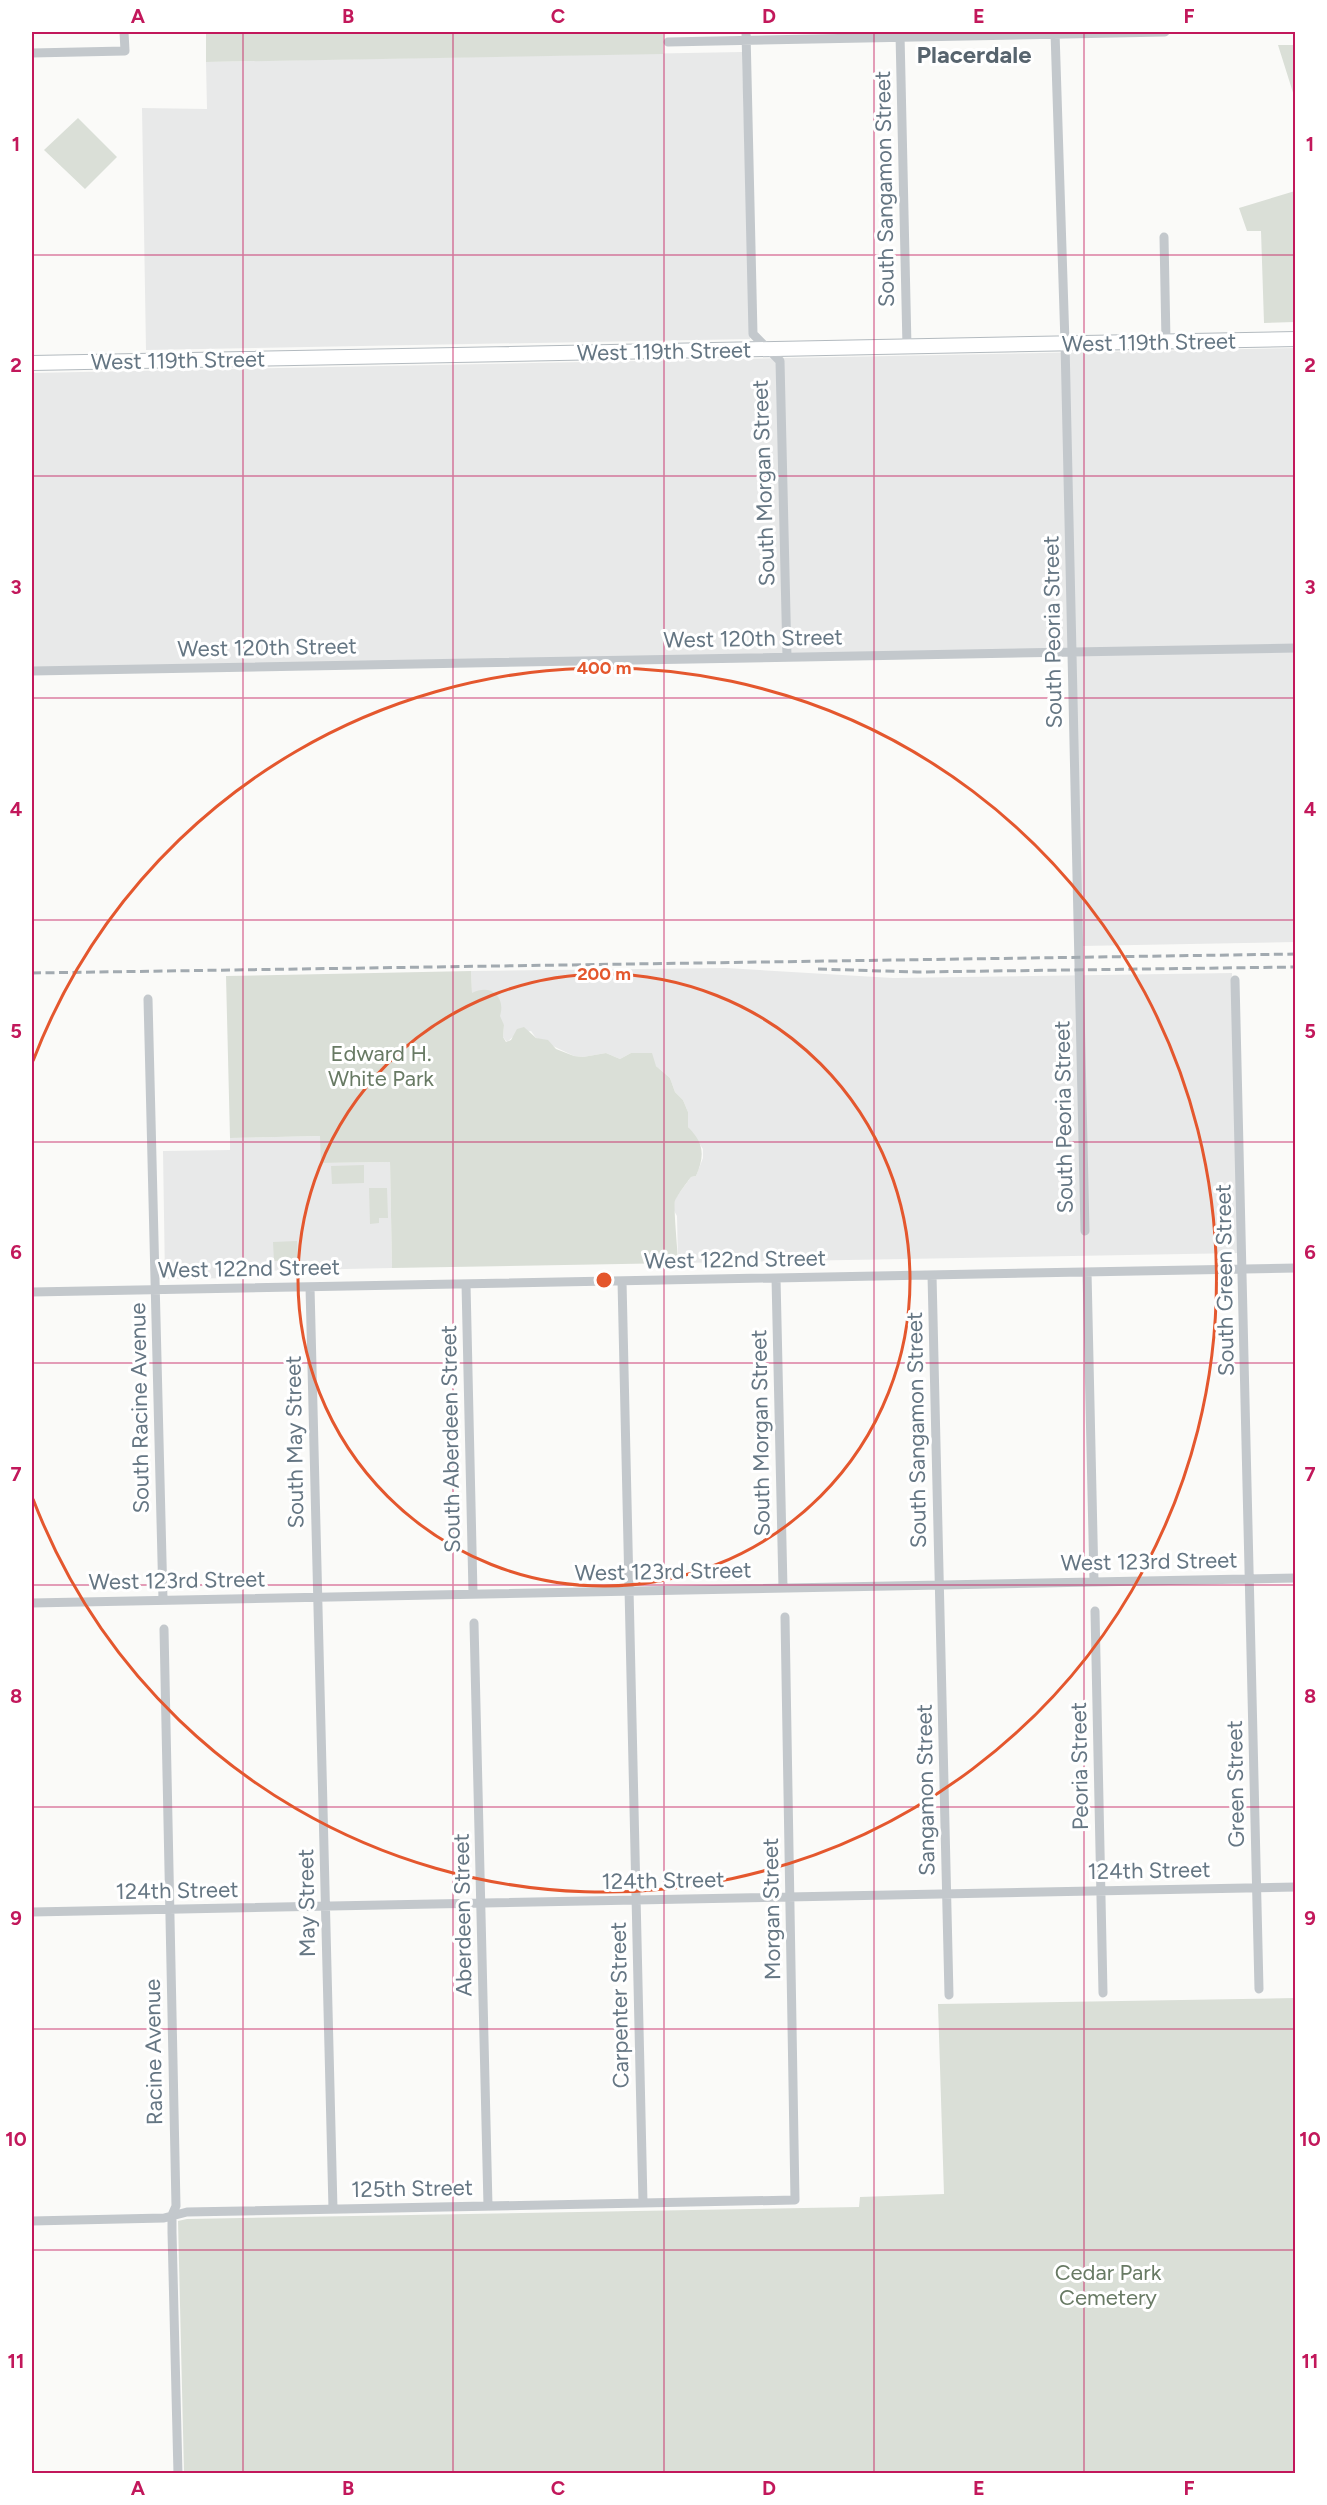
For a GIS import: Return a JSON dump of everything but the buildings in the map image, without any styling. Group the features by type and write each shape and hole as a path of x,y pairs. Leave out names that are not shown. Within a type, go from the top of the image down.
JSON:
{"street":[{"path":"32,53 125,51 124,32"},
{"path":"668,42 746,36 1165,32"},
{"name":"South Peoria Street","path":"1055,33 1065,344 1085,1231"},
{"name":"South Sangamon Street","path":"900,34 907,346"},
{"name":"South Morgan Street","path":"746,36 753,334 780,361 787,657"},
{"path":"1164,237 1166,341"},
{"name":"West 119th Street","path":"32,363 1296,339"},
{"name":"West 120th Street","path":"32,671 1296,648"},
{"name":"South Green Street","path":"1235,980 1249,1579"},
{"name":"South Racine Avenue","path":"148,999 163,1600"},
{"name":"West 122nd Street","path":"32,1292 1296,1268"},
{"path":"1087,1272 1094,1581"},
{"name":"South Sangamon Street","path":"932,1275 939,1585"},
{"name":"South Morgan Street","path":"776,1278 783,1588"},
{"name":"Carpenter Street","path":"622,1281 643,2203"},
{"name":"South Aberdeen Street","path":"466,1284 473,1593"},
{"name":"South May Street","path":"310,1287 318,1597"},
{"name":"West 123rd Street","path":"32,1603 1296,1578"},
{"name":"Green Street","path":"1249,1579 1259,1989"},
{"name":"Sangamon Street","path":"939,1585 949,1995"},
{"name":"May Street","path":"318,1597 333,2209"},
{"name":"Peoria Street","path":"1095,1611 1103,1993"},
{"name":"Morgan Street","path":"785,1617 795,2200"},
{"name":"Aberdeen Street","path":"474,1623 489,2206"},
{"name":"Racine Avenue","path":"164,1629 176,2206 172,2216 178,2474"},
{"name":"124th Street","path":"32,1912 1296,1887"},
{"name":"125th Street","path":"32,2221 164,2218 187,2212 795,2200"}],"shaded area":[{"path":"742,52 750,339 146,350 142,108 207,109 206,62"},
{"path":"1295,348 1295,942 1081,946 1073,649 32,669 32,373"},
{"path":"726,968 893,978 1232,973 1241,1253 678,1263 677,1216 673,1209 675,1199 691,1177 696,1176 703,1158 703,1149 688,1127 688,1112 683,1100 675,1092 670,1078 656,1066 631,1053 620,1059 606,1053 583,1057 574,1056 536,1038 531,1031 515,1035 507,1042 503,1037 504,1025 472,994 471,971"},
{"path":"321,1136 321,1163 390,1162 392,1268 252,1271 236,1278 165,1279 163,1151 230,1150 230,1138"}],"green space":[{"path":"206,32 663,32 663,54 206,62"},
{"path":"1278,45 1295,45 1295,99"},
{"path":"78,118 117,157 85,189 44,150"},
{"path":"1295,191 1295,322 1264,323 1261,231 1247,231 1239,208"},
{"name":"Edward H. White Park","path":"471,971 472,993 479,990 491,991 499,998 500,1016 504,1025 503,1037 506,1042 511,1040 517,1029 524,1027 536,1038 548,1040 556,1049 574,1056 583,1057 606,1053 620,1059 631,1053 652,1053 656,1066 670,1078 675,1092 683,1100 688,1112 688,1127 700,1144 702,1155 696,1176 691,1177 675,1201 678,1263 392,1268 390,1162 321,1163 320,1136 230,1138 226,976"},
{"path":"364,1165 364,1183 332,1184 331,1166"},
{"path":"369,1188 387,1188 388,1218 379,1218 379,1223 370,1224"},
{"path":"297,1241 298,1260 274,1261 273,1242"},
{"name":"Cedar Park Cemetery","path":"1295,1998 1295,2473 184,2473 178,2221 187,2219 859,2207 860,2197 944,2194 938,2004"}],"railway":[{"path":"32,973 1296,954"},
{"path":"818,969 917,972 1296,967"}],"district":[{"name":"Placerdale","path":"974,55"}]}
